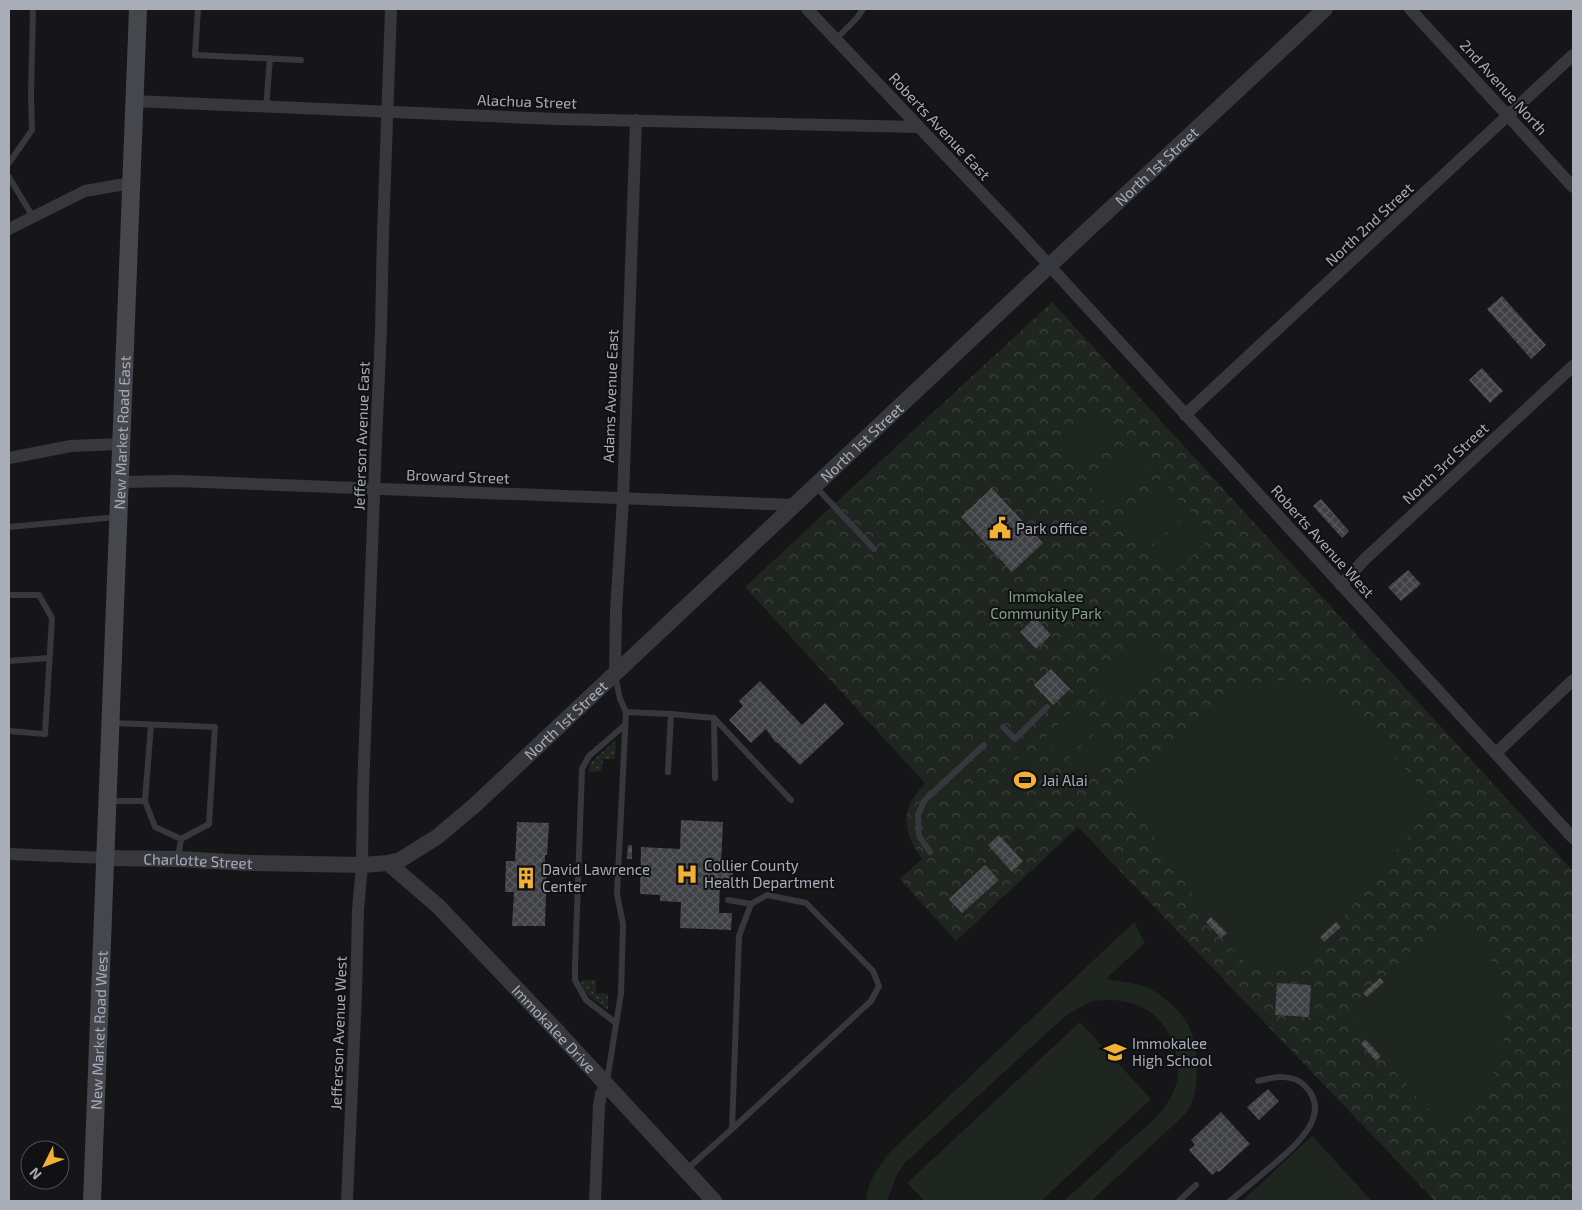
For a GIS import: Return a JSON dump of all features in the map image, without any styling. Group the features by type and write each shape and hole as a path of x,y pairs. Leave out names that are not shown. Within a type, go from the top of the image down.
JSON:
{"main road":[{"name":"New Market Road East","path":"106,858 138,9"},
{"name":"New Market Road West","path":"92,1201 106,858"}],"street":[{"name":"Jefferson Avenue East","path":"362,865 363,790 392,9"},
{"name":"Roberts Avenue East","path":"807,9 1049,266"},
{"name":"North 1st Street","path":"388,863 400,860 437,837 475,805 1325,9"},
{"name":"2nd Avenue North","path":"1410,9 1573,186"},
{"name":"North 2nd Street","path":"1185,415 1573,55"},
{"name":"Alachua Street","path":"134,101 266,108 557,118 918,127"},
{"name":"Adams Avenue East","path":"615,674 636,120"},
{"path":"9,229 85,191 131,183"},
{"name":"Roberts Avenue West","path":"1049,266 1573,838"},
{"name":"North 3rd Street","path":"1341,585 1365,559 1573,366"},
{"path":"9,458 71,446 121,444"},
{"name":"Broward Street","path":"120,482 178,481 795,505"},
{"path":"1496,753 1573,680"},
{"name":"Charlotte Street","path":"9,854 250,863 362,865 388,863"},
{"name":"Immokalee Drive","path":"388,863 438,906 714,1201"},
{"name":"Jefferson Avenue West","path":"347,1201 358,910 362,865"},
{"path":"595,1201 600,1094 606,1085"}],"lane":[{"path":"9,163 32,130 33,9"},
{"path":"198,9 195,56 301,60"},
{"path":"836,39 857,18 863,9"},
{"path":"266,108 270,58"},
{"path":"9,177 33,217"},
{"path":"816,486 874,549"},
{"path":"9,527 118,517"},
{"path":"9,594 40,595 52,618 45,734 9,732"},
{"path":"9,661 50,658"},
{"path":"606,1085 621,994 623,924 616,894 626,712 620,699 615,674"},
{"path":"1003,727 1015,740 1047,706"},
{"path":"626,712 714,718 791,800"},
{"path":"668,772 671,714"},
{"path":"714,718 715,778"},
{"path":"111,723 215,727 209,824 181,839"},
{"path":"152,725 145,802 155,827 181,839"},
{"path":"616,1023 586,1000 575,980 575,974 582,769 589,756 625,725"},
{"path":"930,852 919,836 918,815 924,801 984,744"},
{"path":"108,801 145,802"},
{"path":"178,860 181,839"},
{"path":"685,1170 871,1001 879,986 873,971 806,903 767,895 751,904 728,900"},
{"path":"732,1129 740,936 751,904"},
{"path":"1230,1201 1296,1145 1314,1117 1315,1104 1312,1095 1301,1082 1291,1078 1274,1076 1258,1081"},
{"path":"1179,1201 1196,1185"}],"green space":[{"name":"Immokalee Community Park","path":"1052,302 1573,871 1573,1201 1435,1201 1078,827 956,941 900,879 922,859 909,836 906,820 910,804 925,783 745,587"},
{"path":"1091,409 1112,433 1074,468 1052,445"},
{"path":"1127,442 1150,466 1108,505 1085,481"},
{"path":"1164,483 1186,508 1146,545 1124,521"},
{"path":"1191,511 1214,536 1172,574 1150,549"},
{"path":"1147,632 1173,661 1116,713 1093,688 1092,683"},
{"path":"1290,680 1308,684 1322,690 1351,709 1435,802 1324,942 1289,971 1252,969 1206,922 1209,919 1122,789 1200,718 1233,691 1268,681"},
{"path":"1080,704 1096,722 1059,756 1043,739"},
{"path":"1102,727 1117,744 1080,779 1064,762"},
{"path":"616,740 615,759 603,759 602,771 588,772 591,762"},
{"path":"1021,755 1040,776 1019,795 1000,774"},
{"path":"1459,914 1484,942 1490,955 1490,961 1495,962 1503,997 1505,1030 1503,1046 1498,1061 1482,1094 1466,1114 1447,1129 1352,1025 1353,1010"},
{"path":"1134,922 1145,943 1107,979 1147,987 1175,1008 1188,1025 1196,1049 1197,1071 1192,1102 1182,1117 1091,1201 1064,1201 1160,1113 1170,1098 1178,1075 1177,1059 1171,1038 1166,1028 1152,1013 1123,1001 1093,1001 1081,1006 1062,1019 905,1163 897,1174 887,1201 866,1201 871,1181 890,1152"},
{"path":"583,980 596,980 596,993 608,994 608,1010 584,990 581,982"},
{"path":"1080,1022 1151,1099 1041,1201 925,1201 907,1183"},
{"path":"1573,1042 1573,1168 1564,1137 1561,1105 1564,1073"},
{"path":"1312,1136 1372,1201 1242,1201"}],"building":[{"path":"1502,296 1546,345 1531,359 1487,309"},
{"path":"1482,368 1503,391 1490,403 1469,380"},
{"name":"Park office","path":"992,488 1043,543 1012,572 961,517"},
{"path":"1321,499 1349,531 1342,538 1313,506"},
{"path":"1408,570 1421,584 1401,601 1388,587"},
{"path":"1035,617 1051,635 1036,649 1020,632"},
{"path":"1051,669 1070,689 1053,705 1034,685"},
{"path":"760,681 802,725 825,703 844,724 800,765 776,743 766,729 751,743 729,720 743,706 739,701"},
{"name":"Collier County Health Department","path":"681,820 723,822 721,866 733,866 733,882 720,882 719,913 732,913 731,930 680,928 681,902 660,901 660,895 640,894 641,847 680,849"},
{"name":"David Lawrence Center","path":"517,822 549,823 547,855 545,855 545,864 547,864 545,926 512,926 514,892 505,892 506,861 515,861"},
{"path":"999,835 1023,861 1012,872 988,845"},
{"path":"628,845 632,845 632,859 627,859"},
{"path":"985,865 999,880 962,913 949,899"},
{"path":"1211,917 1227,933 1221,938 1206,922"},
{"path":"1336,922 1341,927 1324,942 1320,937"},
{"path":"1380,978 1384,982 1367,997 1363,993"},
{"path":"1277,983 1311,985 1309,1017 1275,1015"},
{"path":"1365,1039 1381,1056 1376,1061 1361,1044"},
{"path":"1268,1089 1279,1101 1259,1120 1247,1107"},
{"path":"1221,1112 1250,1144 1219,1172 1217,1171 1212,1175 1189,1150 1195,1145 1191,1140"}],"place":[{"name":"Park office","path":"1000,528"},
{"name":"Jai Alai","path":"1025,780"},
{"name":"Collier County Health Department","path":"687,874"},
{"name":"David Lawrence Center","path":"526,878"},
{"name":"Immokalee High School","path":"1115,1052"}]}
